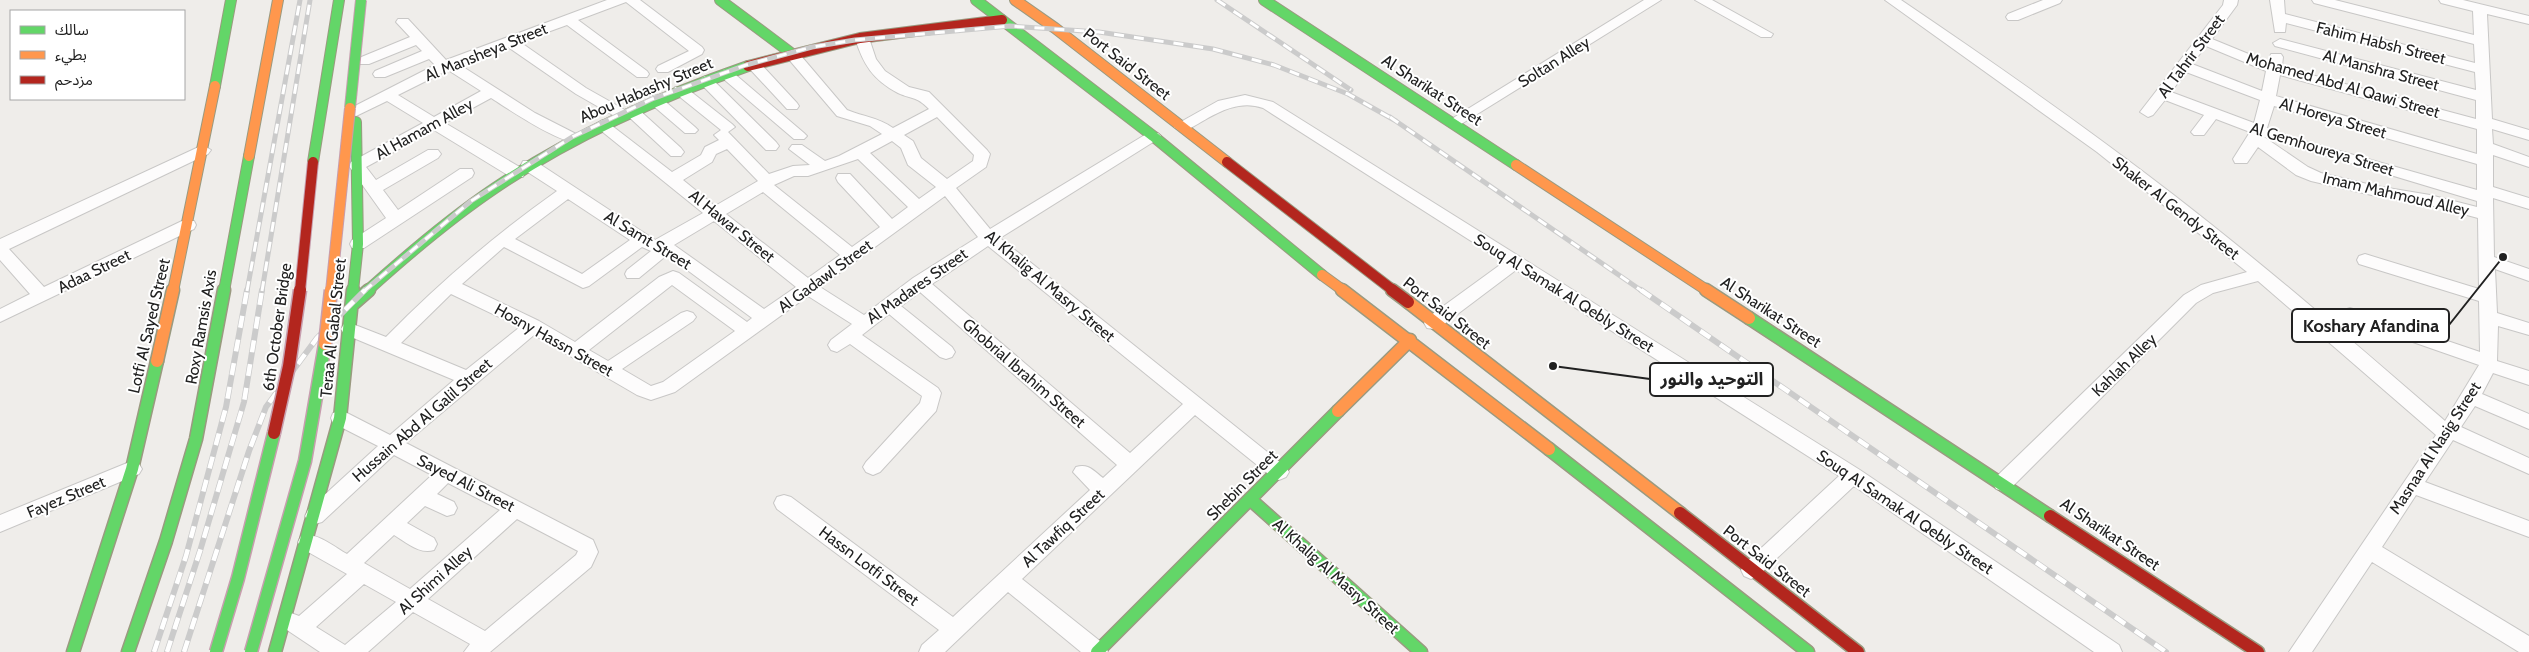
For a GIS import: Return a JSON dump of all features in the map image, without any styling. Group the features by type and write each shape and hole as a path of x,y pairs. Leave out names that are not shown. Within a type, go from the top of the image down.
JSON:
{"main road":[{"name":"Lotfi Al Sayed Street","path":"73,652 132,469 188,225 231,0"},
{"name":"Roxy Ramsis Axis","path":"128,652 166,541 196,439 278,0"},
{"name":"6th October Bridge","path":"216,652 238,578 287,382 301,286 313,162 339,0"},
{"path":"251,652 299,488 322,370 361,0"},
{"name":"Al Khalig Al Masry Street","path":"720,0 791,53"},
{"path":"976,0 1153,136 1310,266 1371,299 1410,340 1808,652"},
{"name":"Port Said Street","path":"1015,0 1052,26 1182,127 1330,256 1392,290 1858,652"},
{"name":"Al Sharikat Street","path":"1264,0 2004,483 2258,652"},
{"name":"Teraa Al Gabal Street","path":"275,652 292,622 308,542 340,418 358,244 356,111 372,9"},
{"name":"Abou Habashy Street","path":"353,304 410,253 462,211 523,169 627,112 705,80 791,53 862,38 1002,20"},
{"path":"1012,28 1052,26"},
{"path":"1310,266 1330,256"},
{"path":"1371,299 1392,290"},
{"name":"Shebin Street","path":"1097,652 1410,340"},
{"name":"Al Khalig Al Masry Street","path":"1251,500 1421,652"}],"street":[{"name":"Al Mansheya Street","path":"356,111 447,65 620,0"},
{"path":"631,0 697,50 695,54 663,69"},
{"name":"Soltan Alley","path":"1453,124 1654,0"},
{"path":"1702,0 1766,34"},
{"name":"Shaker Al Gendy Street","path":"1892,0 2154,188 2260,274 2448,432 2529,466"},
{"path":"2013,16 2055,0"},
{"name":"Al Tahrir Street","path":"2148,112 2230,5 2231,0"},
{"path":"2241,159 2258,135 2280,43 2277,0"},
{"path":"2319,0 2481,41"},
{"path":"2446,0 2474,5 2529,20"},
{"name":"Masnaa Al Nasig Street","path":"2300,652 2471,397 2488,363 2490,317 2486,260 2481,41 2474,5"},
{"name":"Fahim Habsh Street","path":"2279,17 2482,69"},
{"path":"569,20 642,74"},
{"path":"403,22 431,53 447,65 575,139"},
{"path":"633,274 661,248 766,184 793,171 808,171 861,152 938,110 924,95 904,90 880,74 869,60 862,38"},
{"path":"364,61 418,40"},
{"name":"Mohamed Abd Al Qawi Street","path":"2203,40 2274,69 2529,135"},
{"path":"510,42 573,86 627,112 676,152"},
{"name":"Al Manshra Street","path":"2280,43 2483,97"},
{"path":"380,74 431,53"},
{"name":"Al Khalig Al Masry Street","path":"791,53 842,113 875,122 908,145 914,161 947,187 960,206 988,237 1279,472"},
{"name":"Al Samt Street","path":"364,61 380,74 393,92 434,124 568,191 642,240 671,250 765,319"},
{"path":"753,64 792,106"},
{"name":"Al Horeya Street","path":"2183,66 2267,99 2485,154 2529,162"},
{"path":"725,73 822,166"},
{"path":"705,80 771,146"},
{"path":"680,90 726,134 766,184 852,256"},
{"name":"Al Hamam Alley","path":"357,166 491,92"},
{"name":"Al Gemhoureya Street","path":"2162,94 2213,113 2258,135 2485,201"},
{"name":"Souq Al Samak Al Qebly Street","path":"1182,127 1230,101 1239,99 1260,101 1853,476 2111,652"},
{"path":"655,100 690,130"},
{"name":"Al Gadawl Street","path":"660,391 809,288 980,163 982,154 938,110"},
{"path":"2199,132 2213,113"},
{"name":"Al Hawar Street","path":"602,125 809,288 850,335 928,389 932,394 929,406 873,467"},
{"path":"673,179 708,156 710,151 726,134"},
{"name":"Imam Mahmoud Alley","path":"2258,135 2302,171 2317,177 2376,191 2430,200 2485,201"},
{"name":"Al Madares Street","path":"850,335 919,282 988,237 1153,136"},
{"path":"695,146 708,156"},
{"path":"42,296 0,247 203,150"},
{"path":"861,152 918,208"},
{"path":"373,189 434,154"},
{"path":"357,166 396,219"},
{"path":"358,244 466,173"},
{"path":"844,178 890,228"},
{"path":"390,345 448,285 502,240 568,191"},
{"path":"2485,201 2529,204"},
{"name":"Adaa Street","path":"0,316 188,225"},
{"path":"502,240 583,282 642,240"},
{"path":"2365,260 2488,298"},
{"path":"2486,260 2529,275"},
{"path":"1433,323 1515,262"},
{"name":"Kahlah Alley","path":"2004,483 2190,299 2207,289 2260,274"},
{"path":"576,351 665,281 673,277 748,331"},
{"name":"Ghobrial Ibrahim Street","path":"919,282 1130,465"},
{"name":"Hosny Hassn Street","path":"448,285 533,326 643,390 651,393 660,391"},
{"path":"888,304 946,352"},
{"path":"2350,314 2529,378"},
{"path":"2490,317 2529,329"},
{"path":"608,370 687,318"},
{"name":"Hussain Abd Al Galil Street","path":"314,517 390,444 466,378 533,326"},
{"path":"350,329 466,378"},
{"path":"2471,397 2529,422"},
{"name":"Al Tawfiq Street","path":"930,652 1195,404"},
{"name":"Sayed Ali Street","path":"340,418 580,541 586,546 588,552 584,561 481,647"},
{"name":"Fayez Street","path":"0,524 132,469"},
{"path":"1083,472 1103,490"},
{"path":"338,652 292,622 356,568 393,524 447,473"},
{"path":"1751,570 1853,476"},
{"path":"2412,484 2529,529"},
{"path":"424,496 447,508"},
{"name":"Hassn Lotfi Street","path":"784,503 954,630"},
{"name":"Al Shimi Alley","path":"353,652 516,508"},
{"path":"393,524 427,544"},
{"path":"308,542 412,600 481,647"},
{"path":"2369,550 2529,647"},
{"path":"1008,579 1097,652"}],"railway":[{"path":"247,291 300,0"},
{"path":"262,291 310,0"},
{"path":"1217,0 1351,90"},
{"path":"364,291 471,201 572,137 652,99 746,65 812,47 855,40 1010,26 1099,32 1213,49 1274,65 1348,94 1395,120"},
{"path":"1390,117 1395,120"},
{"path":"1395,120 1642,291"},
{"path":"154,652 186,556 226,407 247,290"},
{"path":"167,652 200,551 244,402 262,290"},
{"path":"1641,290 2166,652"},
{"path":"184,652 249,451 266,407 317,338 364,291"}],"traffic: fast":[{"path":"215,86 231,0"},
{"path":"313,162 339,0"},
{"path":"350,108 361,0"},
{"path":"720,0 791,53"},
{"path":"976,0 1153,136 1322,275"},
{"path":"1264,0 1516,165"},
{"path":"353,304 462,211 529,166 599,127 635,110 710,79 748,66"},
{"path":"275,652 340,418 358,244 356,122"},
{"path":"128,652 166,541 196,439 249,156"},
{"path":"1749,318 2050,516"},
{"path":"251,652 285,538 305,461 320,384 325,344"},
{"path":"73,652 132,469 157,361"},
{"path":"1097,652 1338,411"},
{"path":"216,652 238,578 274,433"},
{"path":"1549,449 1808,652"},
{"path":"1251,500 1421,652"}],"traffic: slow":[{"path":"249,156 278,0"},
{"path":"1015,0 1055,28 1227,162"},
{"path":"157,361 188,225 215,86"},
{"path":"325,344 350,108"},
{"path":"1516,165 1749,318"},
{"path":"1322,275 1410,340 1549,449"},
{"path":"1408,302 1680,513"},
{"path":"1338,411 1410,340"}],"traffic: jam":[{"path":"748,66 860,38 1002,20"},
{"path":"274,433 289,366 294,332 313,162"},
{"path":"1227,162 1408,302"},
{"path":"1680,513 1858,652"},
{"path":"2050,516 2258,652"}],"place":[{"name":"Koshary Afandina","path":"2503,257"},
{"name":"التوحيد والنور","path":"1553,366"}]}
